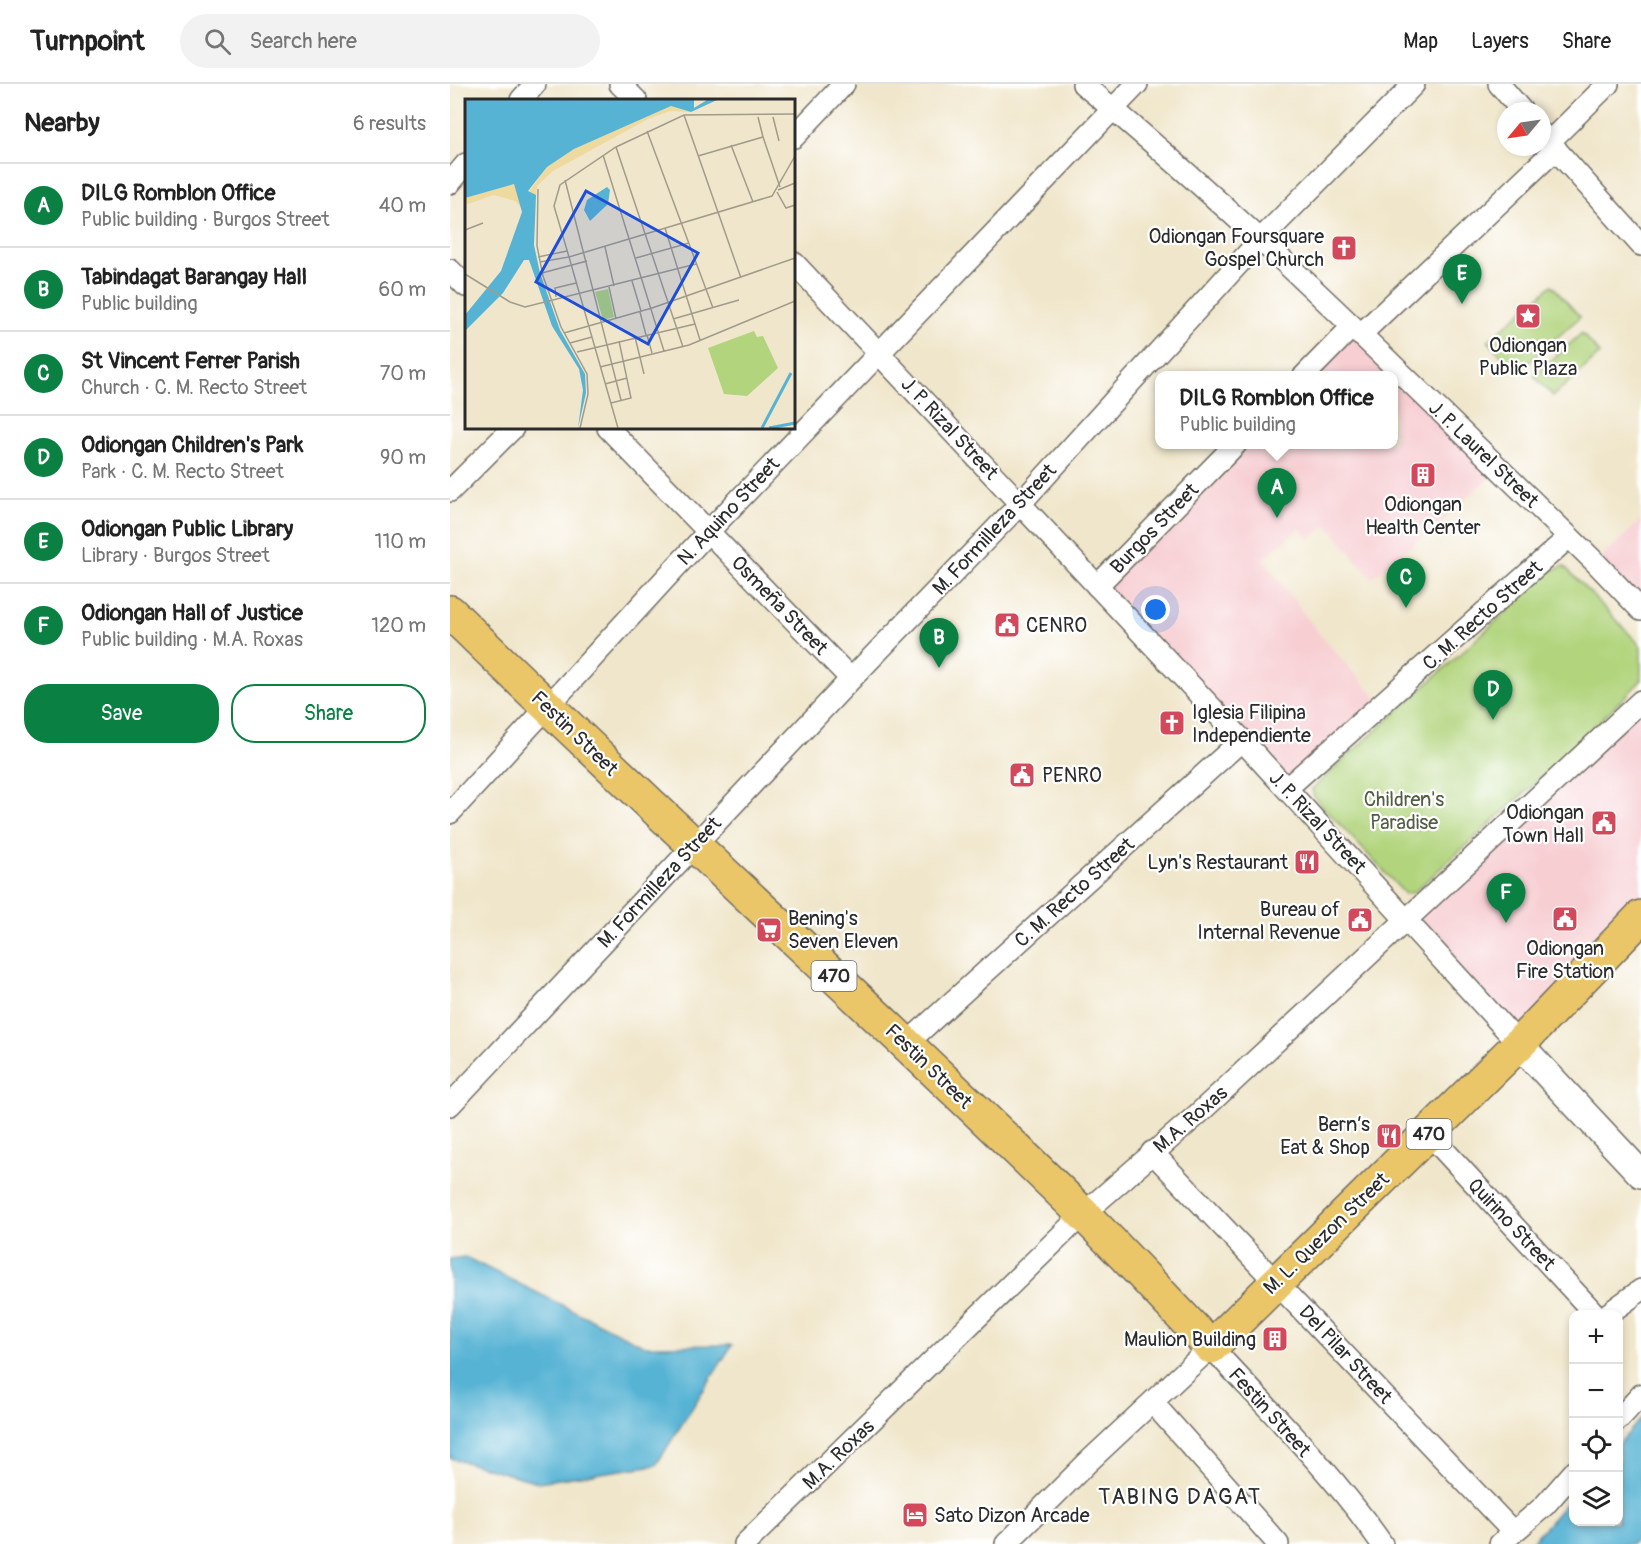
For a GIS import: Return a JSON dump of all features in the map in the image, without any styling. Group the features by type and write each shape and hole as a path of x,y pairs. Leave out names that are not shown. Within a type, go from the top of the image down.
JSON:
{"main road":[{"name":"Festin Street","path":"450,612 693,846 906,1044 1083,1214 1211,1347"},
{"name":"M. L. Quezon Street","path":"1211,1347 1519,1044 1641,916"}],"street":[{"path":"522,99 535,84"},
{"path":"620,84 635,99"},
{"path":"795,136 844,84"},
{"name":"J. P. Laurel Street","path":"1083,84 1114,108 1261,239 1397,371"},
{"name":"N. Aquino Street","path":"450,813 546,706 878,351 1137,84"},
{"name":"M. Formilleza Street","path":"450,1105 851,679 1020,504 1261,239 1414,84"},
{"path":"1499,84 1514,102"},
{"path":"1551,140 1608,84"},
{"path":"1551,144 1641,245"},
{"path":"1309,371 1356,331 1535,156"},
{"path":"450,183 465,165"},
{"name":"J. P. Rizal Street","path":"795,264 1242,740 1407,918 1519,1044"},
{"path":"450,270 465,285"},
{"name":"J. P. Laurel Street","path":"1398,372 1641,610"},
{"path":"450,491 512,429"},
{"name":"Osmeña Street","path":"609,429 851,679"},
{"name":"Burgos Street","path":"1097,586 1231,449"},
{"name":"C. M. Recto Street","path":"1287,789 1569,537"},
{"name":"M.A. Roxas","path":"745,1544 1083,1214 1197,1115 1641,702"},
{"name":"C. M. Recto Street","path":"906,1044 1242,740"},
{"path":"1519,1044 1641,1174"},
{"name":"Quirino Street","path":"1429,1134 1591,1310"},
{"name":"Del Pilar Street","path":"1152,1152 1276,1281 1507,1538"},
{"path":"1614,1310 1641,1290"},
{"name":"M. L. Quezon Street","path":"1006,1544 1087,1463 1153,1404 1211,1347"},
{"name":"Festin Street","path":"1211,1347 1289,1431 1382,1544"},
{"path":"1620,1418 1641,1395"},
{"path":"1153,1404 1278,1544"},
{"path":"1507,1538 1544,1506 1569,1478"}],"shaded area":[{"path":"1352,327 1397,371 1308,371"},
{"path":"1398,372 1498,470 1439,523 1372,578 1328,526 1309,539 1300,528 1263,559 1321,636 1382,704 1287,788 1097,586 1232,449 1398,449"},
{"path":"1641,520 1641,610 1596,563"},
{"path":"1641,701 1641,917 1519,1044 1407,918"}],"green space":[{"path":"1552,285 1580,317 1517,373 1488,341"},
{"path":"1582,333 1600,354 1553,396 1534,376"},
{"name":"Children's Paradise","path":"1564,566 1641,646 1641,681 1530,788 1414,892 1405,894 1314,797 1312,789 1552,570"}],"water":[{"path":"465,1257 645,1346 732,1345 656,1465 538,1482 450,1458 450,1259"},
{"path":"1641,1418 1641,1534 1632,1544 1530,1544 1569,1500 1569,1526 1623,1526 1623,1439"}],"place":[{"name":"Odiongan Foursquare Gospel Church","path":"1344,248"},
{"name":"Odiongan Public Library","path":"1462,304"},
{"name":"Odiongan Public Plaza","path":"1528,316"},
{"name":"Odiongan Health Center","path":"1423,475"},
{"name":"DILG Romblon Office","path":"1277,518"},
{"name":"St Vincent Ferrer Parish","path":"1406,608"},
{"name":"CENRO","path":"1007,625"},
{"name":"Tabindagat Barangay Hall","path":"939,668"},
{"name":"Odiongan Children's Park","path":"1493,720"},
{"name":"Iglesia Filipina Independiente","path":"1172,723"},
{"name":"PENRO","path":"1022,775"},
{"name":"Odiongan Town Hall","path":"1604,823"},
{"name":"Lyn's Restaurant","path":"1307,862"},
{"name":"Odiongan Fire Station","path":"1565,919"},
{"name":"Bureau of Internal Revenue","path":"1360,920"},
{"name":"Odiongan Hall of Justice","path":"1506,923"},
{"name":"Bening's Seven Eleven","path":"769,930"},
{"name":"Bern’s Eat & Shop","path":"1389,1136"},
{"name":"Maulion Building","path":"1275,1339"},
{"name":"Sato Dizon Arcade","path":"915,1515"}],"district":[{"name":"TABING DAGAT","path":"1180,1496"}]}
